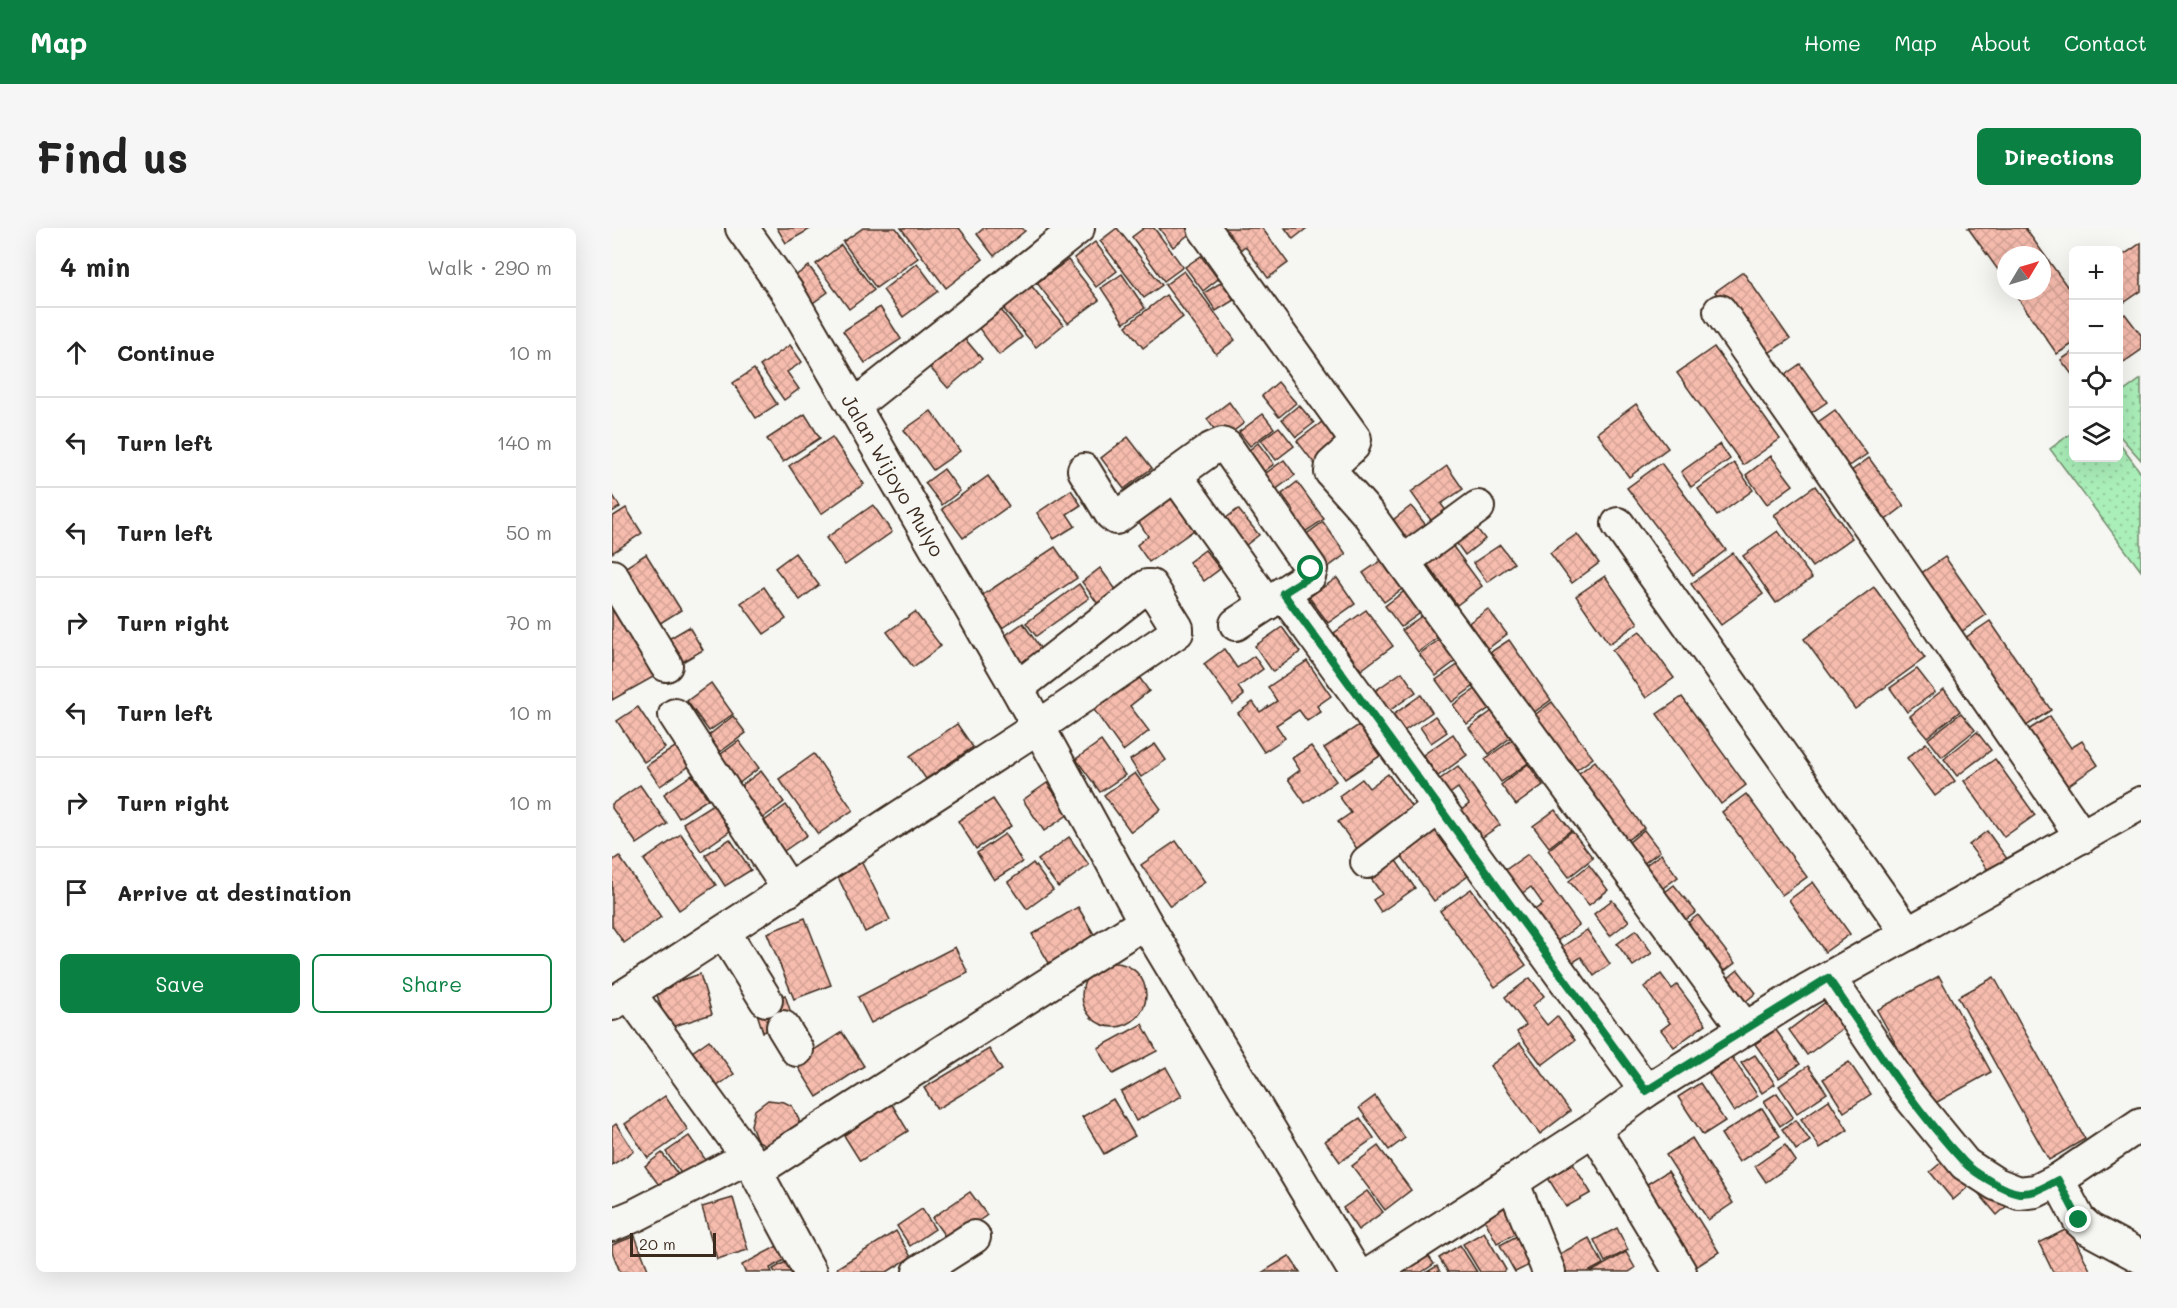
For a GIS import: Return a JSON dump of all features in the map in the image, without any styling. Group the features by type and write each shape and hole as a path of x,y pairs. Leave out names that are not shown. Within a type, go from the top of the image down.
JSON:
{"street":[{"name":"Jalan Wijoyo Mulyo","path":"742,228 788,293 1017,688 1145,922 1356,1272"},
{"path":"854,406 1078,228"},
{"path":"1204,228 1355,439 1353,446 1332,465 1331,472 1369,515 1745,1029"},
{"path":"1720,311 2082,837"},
{"path":"1084,470 1111,514 1116,518 1210,449 1222,444 1226,446 1311,569 1310,576 1236,624"},
{"path":"1176,476 1439,807 1646,1091"},
{"path":"1402,562 1478,507"},
{"path":"1618,524 1908,934"},
{"path":"810,1272 752,1164 620,998 1038,727 1177,632 1175,624 1151,586 1147,586 1017,688"},
{"path":"616,590 666,665"},
{"path":"675,715 789,890"},
{"path":"1373,1272 1594,1129 1646,1091 1828,978 2141,803"},
{"path":"1367,861 1439,807"},
{"path":"612,1225 752,1164 1145,922"},
{"path":"724,932 766,1000"},
{"path":"1828,978 1906,1092 1965,1164 1996,1184 2019,1193 2036,1191 2058,1180 2141,1124"},
{"path":"1594,1129 1680,1272"},
{"path":"2058,1180 2079,1220 2089,1229 2141,1257"},
{"path":"1512,1181 1549,1272"},
{"path":"919,1272 974,1237"}],"green space":[{"path":"2141,379 2141,460 2123,440 2123,392"},
{"path":"2069,435 2069,462 2123,462 2123,448 2141,473 2141,571 2050,449"}],"building":[{"path":"777,228 812,228 786,243"},
{"path":"863,228 896,228 918,258 876,288 843,242"},
{"path":"901,228 959,228 983,259 946,288"},
{"path":"984,228 1022,228 1025,231 994,256 977,234"},
{"path":"1117,228 1162,285 1144,298 1100,241"},
{"path":"1144,228 1154,228 1183,267 1164,281 1132,237"},
{"path":"1159,228 1197,228 1173,247"},
{"path":"1221,228 1262,228 1288,263 1268,278 1245,246 1239,251"},
{"path":"1285,228 1307,228 1293,239"},
{"path":"1968,228 2025,228 2038,246 1997,246 1997,268"},
{"path":"1095,242 1117,271 1096,287 1074,258"},
{"path":"2141,243 2141,291 2125,302 2123,299 2123,256"},
{"path":"841,245 874,290 849,309 816,264"},
{"path":"1201,256 1218,279 1203,291 1185,267"},
{"path":"1068,260 1099,300 1068,323 1037,283"},
{"path":"917,263 938,291 903,317 883,290"},
{"path":"2051,264 2069,289 2069,346 2057,354 2019,300 2051,300"},
{"path":"809,266 828,292 810,305 791,279"},
{"path":"1184,271 1235,340 1216,354 1165,285"},
{"path":"1743,272 1790,339 1761,358 1715,292"},
{"path":"1122,274 1145,308 1124,323 1101,288"},
{"path":"1222,282 1234,300 1216,311 1204,293"},
{"path":"1030,284 1063,325 1036,347 1002,307"},
{"path":"1166,295 1183,317 1143,348 1126,326"},
{"path":"998,306 1022,337 999,355 975,323"},
{"path":"880,307 901,339 865,363 843,331"},
{"path":"2125,314 2141,335 2141,350 2123,363 2123,354 2123,315"},
{"path":"960,333 982,359 948,388 926,363"},
{"path":"790,345 802,362 787,372 799,389 784,400 760,366"},
{"path":"1714,347 1780,439 1743,465 1677,373"},
{"path":"2069,354 2069,370 2061,360"},
{"path":"1800,364 1827,402 1802,419 1775,382"},
{"path":"754,369 777,404 756,418 733,383"},
{"path":"1278,382 1296,403 1279,417 1262,396"},
{"path":"1229,402 1244,423 1222,440 1207,419"},
{"path":"1636,404 1668,448 1629,477 1597,433"},
{"path":"1299,405 1314,423 1296,437 1282,419"},
{"path":"1835,410 1867,454 1842,471 1811,427"},
{"path":"931,411 960,451 933,470 904,430"},
{"path":"805,414 820,438 783,462 767,439"},
{"path":"1263,414 1274,428 1250,446 1239,432"},
{"path":"1322,422 1342,448 1317,467 1297,441"},
{"path":"1279,427 1294,446 1276,460 1261,440"},
{"path":"832,437 864,484 821,514 789,466"},
{"path":"1128,437 1152,468 1124,489 1101,458"},
{"path":"1258,443 1274,464 1254,479 1239,458"},
{"path":"1720,444 1730,459 1691,487 1681,472"},
{"path":"1771,456 1793,485 1767,504 1746,475"},
{"path":"1869,458 1904,506 1879,525 1843,477"},
{"path":"1284,460 1295,475 1266,497 1255,481"},
{"path":"1661,463 1726,550 1693,575 1627,488"},
{"path":"1734,463 1753,490 1717,516 1698,489"},
{"path":"1447,466 1463,489 1441,504 1450,516 1435,526 1411,492"},
{"path":"944,469 960,491 942,505 925,483"},
{"path":"988,476 1009,506 963,538 942,509"},
{"path":"1297,482 1324,519 1299,536 1286,517 1294,511 1282,494"},
{"path":"1815,486 1852,538 1812,567 1774,515"},
{"path":"1071,490 1081,505 1067,514 1075,526 1054,539 1037,513"},
{"path":"612,494 620,507 612,512"},
{"path":"1170,496 1194,530 1149,562 1137,545 1148,536 1137,519"},
{"path":"873,505 892,532 845,565 826,538"},
{"path":"1411,506 1429,529 1406,546 1389,523"},
{"path":"626,508 642,533 612,553 612,517"},
{"path":"1238,509 1259,535 1237,552 1217,525"},
{"path":"1323,522 1346,554 1320,573 1297,541"},
{"path":"1472,522 1485,539 1465,555 1452,537"},
{"path":"1778,531 1812,578 1776,603 1743,556"},
{"path":"1577,534 1599,563 1572,583 1550,553"},
{"path":"1446,537 1482,586 1457,605 1421,556"},
{"path":"1500,545 1514,563 1487,582 1473,563"},
{"path":"1055,547 1077,578 1002,628 981,596"},
{"path":"1205,550 1220,569 1204,581 1189,562"},
{"path":"795,553 819,585 800,600 775,568"},
{"path":"1733,553 1763,594 1721,625 1691,584"},
{"path":"646,554 681,610 654,627 620,571"},
{"path":"1389,555 1409,584 1384,602 1363,573"},
{"path":"1945,557 1986,615 1955,636 1914,578"},
{"path":"1100,568 1117,591 1098,604 1082,582"},
{"path":"1605,576 1638,623 1609,644 1576,596"},
{"path":"1337,578 1355,604 1328,623 1309,597"},
{"path":"1079,584 1089,598 1036,636 1026,623"},
{"path":"1411,586 1427,608 1401,627 1385,606"},
{"path":"764,587 786,619 764,634 741,603"},
{"path":"1874,587 1925,658 1855,709 1804,639"},
{"path":"616,608 655,676 612,700 612,610"},
{"path":"1488,609 1507,634 1485,651 1466,625"},
{"path":"1366,610 1393,646 1361,670 1334,633"},
{"path":"1429,611 1444,633 1418,652 1402,630"},
{"path":"915,612 941,646 913,667 887,632"},
{"path":"1990,621 2051,710 2020,730 1959,642"},
{"path":"1023,623 1047,658 1027,672 1003,637"},
{"path":"689,627 703,650 679,664 665,641"},
{"path":"1282,627 1300,652 1273,672 1255,646"},
{"path":"1640,631 1674,678 1646,698 1612,650"},
{"path":"1446,635 1462,656 1436,676 1419,654"},
{"path":"1509,640 1551,700 1526,718 1483,657"},
{"path":"1224,649 1237,668 1254,656 1263,669 1238,687 1244,695 1233,704 1204,664"},
{"path":"1307,661 1331,696 1317,706 1321,712 1307,721 1299,710 1276,725 1285,738 1264,752 1238,713 1253,702 1260,712 1277,701 1268,687"},
{"path":"1459,664 1474,686 1452,702 1436,680"},
{"path":"1917,669 1935,692 1907,712 1890,688"},
{"path":"1402,672 1416,692 1389,711 1375,691"},
{"path":"1139,677 1149,691 1130,706 1149,731 1123,751 1094,710"},
{"path":"711,683 733,714 709,731 687,701"},
{"path":"1477,688 1491,707 1467,724 1453,705"},
{"path":"1944,689 1960,711 1927,737 1910,716"},
{"path":"1421,695 1432,712 1404,731 1393,715"},
{"path":"1682,697 1746,785 1721,804 1657,714"},
{"path":"1552,702 1593,758 1568,776 1528,720"},
{"path":"638,707 665,748 644,762 617,721"},
{"path":"1492,711 1511,737 1489,754 1469,728"},
{"path":"1961,713 1975,730 1942,757 1928,739"},
{"path":"733,716 746,733 720,752 708,736"},
{"path":"1435,716 1447,732 1431,743 1420,727"},
{"path":"2050,716 2071,748 2082,741 2098,765 2063,789 2025,732"},
{"path":"957,724 973,747 926,779 910,756"},
{"path":"1359,725 1380,756 1345,779 1324,748"},
{"path":"1977,732 1991,750 1957,776 1944,759"},
{"path":"1453,734 1467,755 1438,776 1423,755"},
{"path":"1512,740 1528,763 1501,782 1485,759"},
{"path":"739,741 759,768 738,784 717,757"},
{"path":"1101,741 1125,775 1100,792 1076,759"},
{"path":"1926,743 1955,781 1935,796 1907,758"},
{"path":"1155,744 1166,760 1141,777 1130,760"},
{"path":"678,745 691,765 660,786 646,766"},
{"path":"1311,746 1336,781 1305,803 1288,779 1300,770 1292,758"},
{"path":"814,754 853,810 818,834 779,779"},
{"path":"1995,759 2035,815 2004,837 1964,781"},
{"path":"1595,761 1644,828 1619,846 1570,780"},
{"path":"1528,764 1543,785 1516,805 1501,785"},
{"path":"1458,766 1500,825 1474,843 1455,815 1469,804 1458,788 1441,800 1432,785"},
{"path":"761,771 784,802 760,820 737,789"},
{"path":"1135,773 1161,809 1131,832 1104,795"},
{"path":"1388,774 1416,813 1360,853 1338,822 1351,813 1339,796 1362,779 1369,788"},
{"path":"692,775 708,799 679,818 664,794"},
{"path":"1047,783 1069,814 1044,831 1023,800"},
{"path":"640,785 667,824 637,844 612,808 612,804"},
{"path":"1746,794 1807,877 1782,895 1722,812"},
{"path":"993,799 1011,826 976,849 958,821"},
{"path":"713,804 730,831 701,851 683,823"},
{"path":"786,805 807,835 781,853 760,824"},
{"path":"1555,810 1571,830 1549,847 1533,826"},
{"path":"1434,829 1468,876 1434,901 1400,854"},
{"path":"1644,830 1660,851 1634,871 1619,850"},
{"path":"1572,831 1593,858 1569,877 1548,850"},
{"path":"1987,831 2008,860 1991,874 1969,845"},
{"path":"681,834 716,885 679,910 644,860"},
{"path":"1005,834 1022,862 994,880 977,853"},
{"path":"1069,837 1089,865 1058,887 1038,860"},
{"path":"730,839 751,870 725,886 705,855"},
{"path":"1176,841 1205,882 1170,906 1141,865"},
{"path":"1528,854 1579,925 1550,946 1527,915 1543,904 1531,887 1514,899 1497,876"},
{"path":"1661,854 1678,877 1652,896 1635,873"},
{"path":"1392,855 1415,888 1381,912 1373,900 1382,894 1367,873"},
{"path":"619,856 661,917 624,943 612,926 612,861"},
{"path":"861,861 890,920 865,932 836,873"},
{"path":"1033,863 1053,890 1027,909 1008,882"},
{"path":"1589,865 1608,890 1589,905 1569,881"},
{"path":"1813,882 1850,934 1825,952 1789,900"},
{"path":"1674,885 1696,912 1676,927 1655,900"},
{"path":"1471,889 1526,965 1495,987 1440,911"},
{"path":"1612,900 1629,921 1610,936 1594,914"},
{"path":"1078,907 1098,941 1052,968 1032,934"},
{"path":"1698,915 1735,963 1714,979 1677,931"},
{"path":"805,918 831,985 794,999 767,933"},
{"path":"1587,930 1610,964 1594,976 1581,957 1564,968 1553,953"},
{"path":"1636,930 1652,953 1633,966 1617,944"},
{"path":"955,947 968,973 871,1023 858,997"},
{"path":"1114,963 1126,965 1137,972 1144,983 1146,995 1144,1007 1137,1018 1126,1025 1114,1027 1102,1025 1091,1018 1084,1007 1082,995 1084,983 1091,972 1102,965"},
{"path":"1738,970 1756,993 1735,1010 1717,987"},
{"path":"700,974 712,1014 668,1028 655,989"},
{"path":"1661,974 1672,989 1677,985 1706,1024 1674,1047 1661,1030 1670,1023 1644,987"},
{"path":"1939,976 1991,1072 1930,1106 1877,1010"},
{"path":"1994,977 2085,1139 2049,1160 1958,997"},
{"path":"1530,978 1544,996 1532,1006 1547,1025 1557,1016 1575,1040 1542,1065 1517,1032 1526,1025 1505,997"},
{"path":"785,995 794,1022 763,1032 754,1004"},
{"path":"1827,1001 1846,1026 1807,1055 1789,1030"},
{"path":"1142,1024 1157,1051 1113,1074 1098,1048"},
{"path":"1776,1030 1800,1064 1779,1078 1755,1044"},
{"path":"842,1032 864,1066 817,1097 795,1062"},
{"path":"709,1040 734,1074 713,1089 688,1055"},
{"path":"1520,1043 1570,1111 1540,1134 1490,1066"},
{"path":"989,1049 1002,1070 937,1109 924,1088"},
{"path":"1755,1055 1775,1084 1762,1093 1741,1063"},
{"path":"1732,1057 1758,1096 1734,1112 1709,1073"},
{"path":"1849,1062 1871,1094 1844,1112 1823,1079"},
{"path":"1808,1066 1827,1093 1797,1113 1779,1086"},
{"path":"1166,1067 1182,1096 1136,1121 1121,1092"},
{"path":"1700,1083 1725,1121 1703,1135 1678,1097"},
{"path":"1777,1093 1793,1117 1780,1126 1764,1101"},
{"path":"665,1096 688,1130 648,1158 625,1124"},
{"path":"1375,1096 1405,1138 1389,1150 1359,1108"},
{"path":"888,1098 908,1131 860,1161 840,1129"},
{"path":"1113,1099 1135,1136 1104,1154 1082,1117"},
{"path":"768,1100 784,1102 792,1106 799,1120 799,1128 770,1148 757,1140 751,1125 755,1110"},
{"path":"1829,1100 1848,1130 1820,1148 1801,1119"},
{"path":"1762,1108 1780,1136 1739,1162 1721,1134"},
{"path":"1360,1118 1374,1138 1340,1162 1325,1141"},
{"path":"1796,1120 1810,1141 1796,1150 1782,1129"},
{"path":"616,1124 634,1151 612,1165 612,1127"},
{"path":"689,1136 710,1166 687,1182 666,1152"},
{"path":"1692,1138 1733,1203 1708,1220 1666,1155"},
{"path":"1785,1145 1796,1161 1766,1182 1755,1166"},
{"path":"1378,1146 1411,1190 1385,1210 1352,1166"},
{"path":"662,1153 685,1184 667,1196 645,1166"},
{"path":"1951,1154 1974,1182 1953,1200 1930,1172"},
{"path":"1573,1164 1591,1193 1566,1207 1548,1178"},
{"path":"1668,1171 1719,1252 1690,1271 1639,1189"},
{"path":"1986,1180 2008,1205 1997,1215 1975,1189"},
{"path":"1367,1191 1383,1212 1358,1230 1343,1208"},
{"path":"970,1192 987,1215 949,1242 932,1218"},
{"path":"733,1198 748,1250 717,1259 702,1207"},
{"path":"1508,1200 1523,1230 1497,1243 1481,1213"},
{"path":"922,1209 935,1229 910,1246 897,1226"},
{"path":"1617,1228 1628,1250 1605,1262 1594,1240"},
{"path":"2069,1228 2091,1272 2053,1272 2039,1243"},
{"path":"896,1231 911,1257 887,1272 840,1272 837,1268"},
{"path":"1484,1232 1506,1270 1504,1272 1480,1272 1463,1244"},
{"path":"1524,1232 1540,1260 1515,1272 1500,1245"},
{"path":"635,1236 649,1272 620,1272 612,1245"},
{"path":"1589,1238 1603,1264 1588,1272 1562,1272 1554,1257"},
{"path":"783,1243 790,1257 770,1268 772,1272 745,1272 742,1265"},
{"path":"1421,1245 1434,1264 1422,1272 1385,1272"},
{"path":"1460,1245 1477,1272 1448,1272 1439,1258"},
{"path":"1626,1252 1635,1268 1629,1272 1591,1272"},
{"path":"1289,1256 1300,1272 1263,1272"},
{"path":"791,1259 798,1272 775,1272 773,1269"},
{"path":"1437,1266 1440,1272 1427,1272"}],"route":[{"path":"1311,569 1310,576 1283,593 1646,1091 1828,978 1906,1092 1965,1164 1996,1184 2019,1193 2036,1191 2058,1180 2079,1220"}]}
